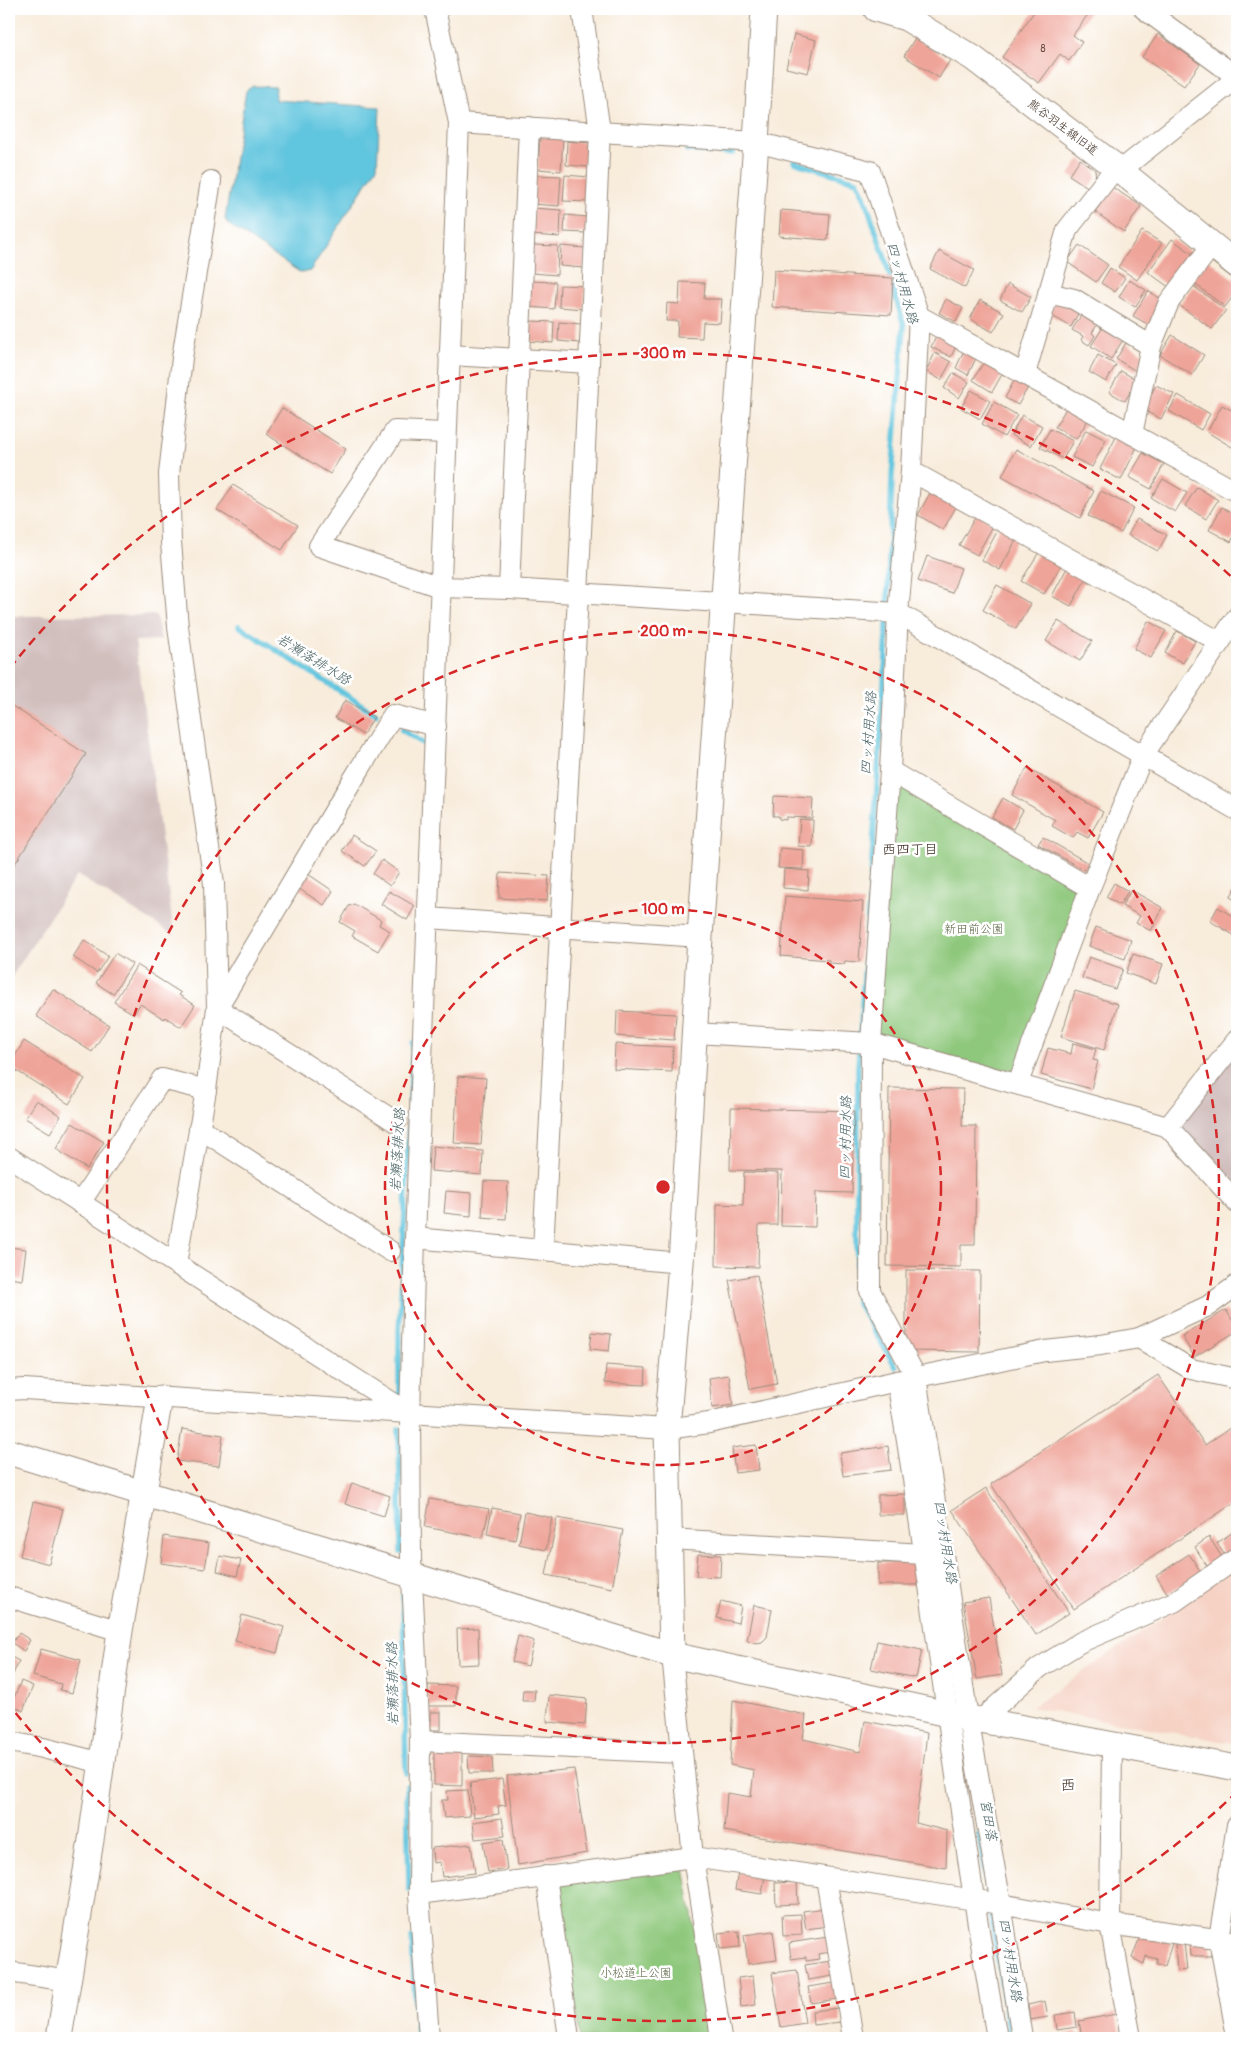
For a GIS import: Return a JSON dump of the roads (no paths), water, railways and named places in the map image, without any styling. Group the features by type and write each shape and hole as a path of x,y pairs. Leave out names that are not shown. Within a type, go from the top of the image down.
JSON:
{"street":[{"path":"429,2038 419,1894 420,1741 412,1575 410,1414 415,1238 459,123 435,9"},
{"path":"543,1249 578,595 600,131 582,9"},
{"path":"721,2038 693,1856 672,1655 667,1429 681,1263 700,937 764,9"},
{"name":"熊谷羽生線旧道","path":"876,9 906,13 973,58 1120,170 1237,265"},
{"path":"1025,374 1067,230 1120,170 1237,77 1144,9"},
{"path":"459,123 756,142 870,171 919,316 911,471 898,613 890,771 871,1043 870,1291 907,1379 966,1718 989,1902 997,2038"},
{"path":"509,589 529,127"},
{"path":"176,1264 206,1090 217,1008 214,884 178,627 171,542 169,474 182,358 211,181"},
{"path":"1132,434 1151,346 1169,302 1212,245"},
{"path":"1048,293 1074,299 1151,346"},
{"path":"919,316 1237,492"},
{"path":"449,355 589,362"},
{"path":"446,433 395,431 320,546 440,587 509,589 578,595 898,613 1237,810"},
{"path":"911,471 1220,642"},
{"path":"1018,1083 1090,888 1144,755 1237,617"},
{"path":"217,1008 393,715 436,726"},
{"path":"890,771 1090,888"},
{"path":"428,918 700,937"},
{"path":"217,1008 396,1122"},
{"path":"694,1033 871,1043 1018,1083 1168,1127 1237,1203"},
{"path":"1168,1127 1237,1040"},
{"path":"80,1203 162,1078 206,1090"},
{"path":"199,1128 390,1251"},
{"path":"9,1157 410,1414"},
{"path":"415,1238 681,1263"},
{"path":"9,1390 24,1389 667,1429 709,1423 907,1379 1045,1351 1101,1345 1139,1338 1208,1306 1237,1285"},
{"path":"1139,1338 1191,1369 1237,1379"},
{"path":"907,1379 912,1467 924,1554 966,1718"},
{"path":"58,2038 69,1981 120,1632 160,1398"},
{"path":"9,1452 672,1655 966,1718 1237,1768"},
{"path":"669,1539 924,1554"},
{"path":"966,1718 1039,1668 1082,1642 1174,1602 1237,1558"},
{"path":"9,1597 120,1632"},
{"path":"420,1741 682,1753"},
{"path":"9,1742 43,1748 102,1763"},
{"path":"1112,1745 1110,1924 1130,2038"},
{"path":"1237,1825 1228,1940 1237,2037"},
{"path":"419,1894 693,1856 989,1902 1110,1924 1228,1940"},
{"path":"546,1876 569,2038"},
{"path":"826,1878 853,2038"},
{"path":"989,1902 1022,2038"},
{"path":"9,1972 69,1981"}],"water":[{"path":"253,86 276,87 275,100 380,107 377,167 310,271 301,273 228,224 225,219 246,91"}],"waterway":[{"name":"四ッ村用水路","path":"687,150 733,153"},
{"name":"四ッ村用水路","path":"794,162 857,181 885,258 904,326 892,475 886,654 858,1066 857,1188 857,1302 896,1367"},
{"name":"岩瀬落排水路","path":"239,626 376,714"},
{"name":"岩瀬落排水路","path":"402,730 427,746 427,749"},
{"name":"岩瀬落排水路","path":"399,1396 399,1335 413,1043"},
{"name":"岩瀬落排水路","path":"399,1429 401,1552"},
{"name":"岩瀬落排水路","path":"403,1595 406,1773"},
{"name":"岩瀬落排水路","path":"407,1786 409,1889"},
{"name":"宮田落","path":"979,1835 989,1898"},
{"name":"四ッ村用水路","path":"990,1907 1010,2038"},
{"name":"岩瀬落排水路","path":"412,1938 417,2038"}],"district":[{"name":"西四丁目","path":"910,849"},
{"name":"西","path":"1068,1785"}],"park label":[{"name":"新田前公園","path":"974,929"},
{"name":"小松道上公園","path":"636,1973"}]}
